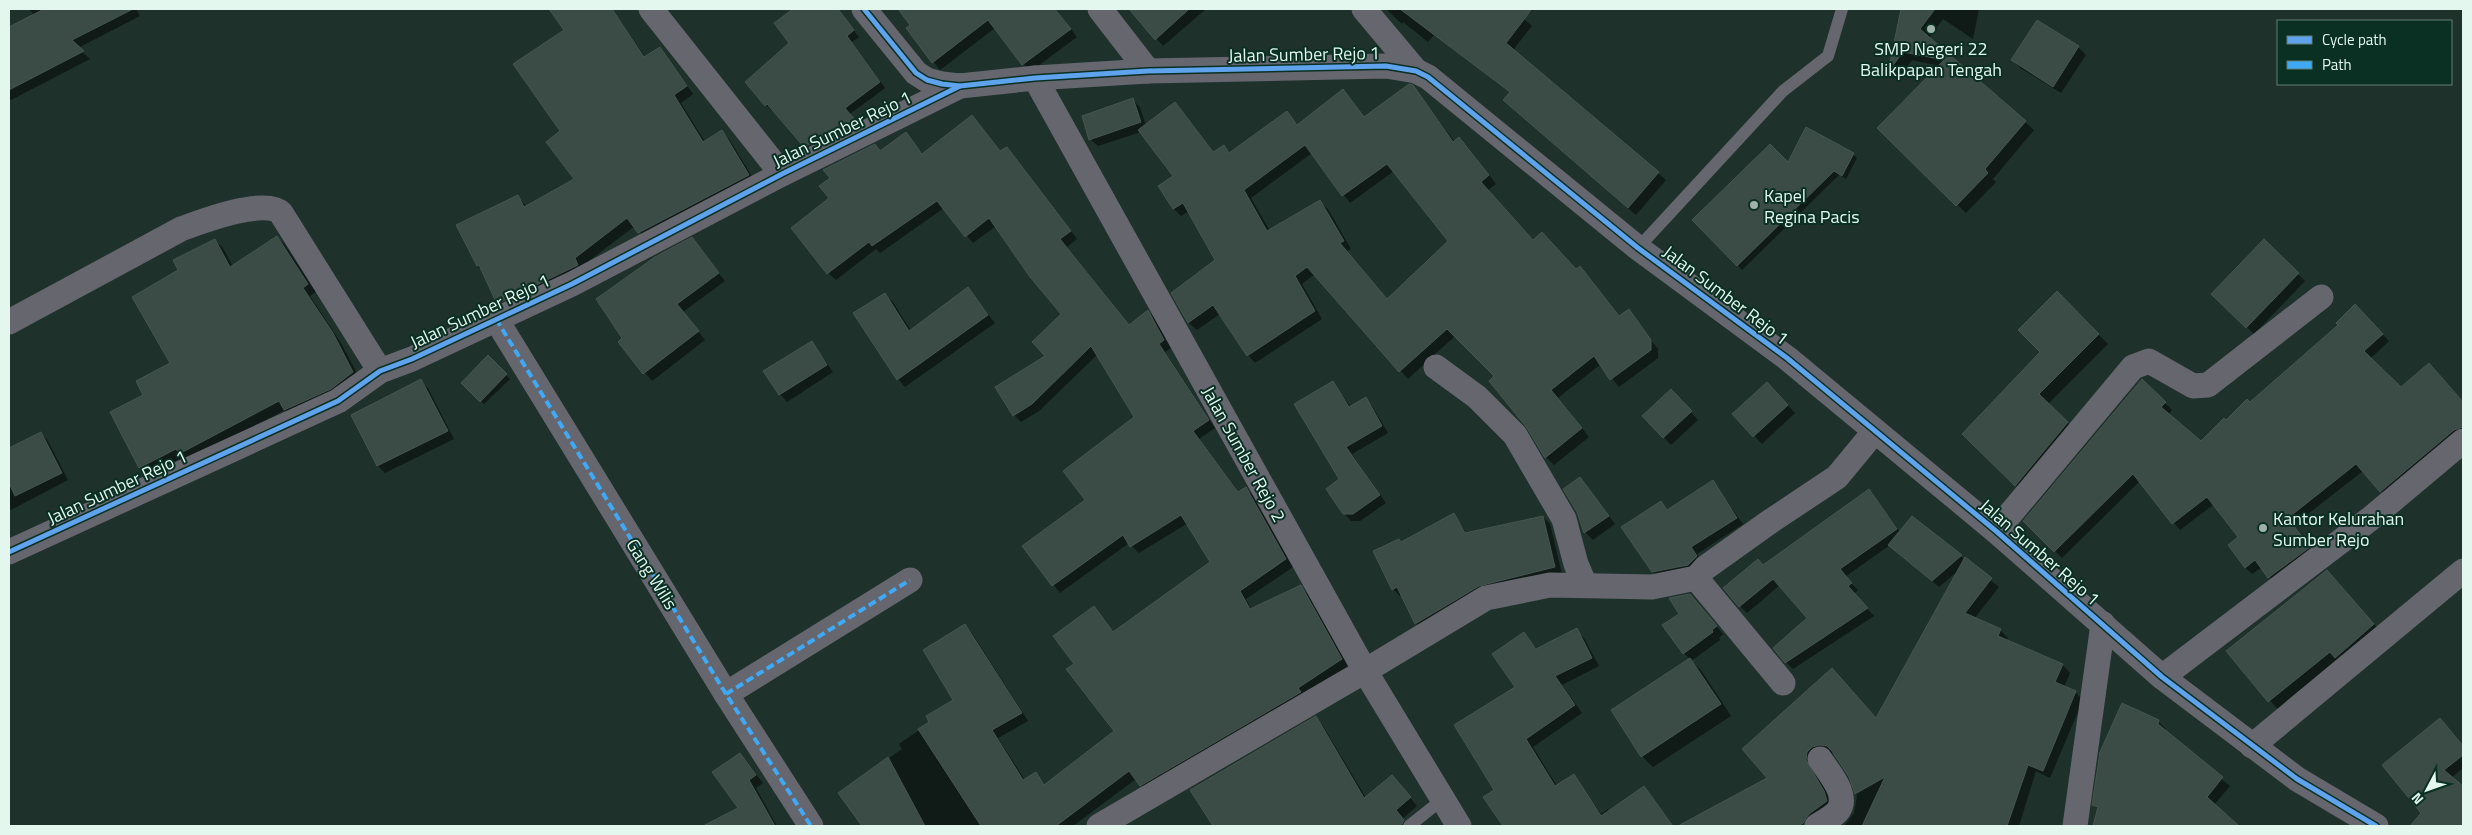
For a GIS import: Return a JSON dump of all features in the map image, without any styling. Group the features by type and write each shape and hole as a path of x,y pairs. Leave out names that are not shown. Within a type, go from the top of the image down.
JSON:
{"street":[{"path":"651,9 782,174"},
{"name":"Jalan Sumber Rejo 1","path":"864,9 916,73 927,80 942,84 960,86 1035,78 1148,71 1386,66 1416,71 1436,83 1638,248 1787,358 1996,531 2162,676 2297,779 2376,826"},
{"path":"1100,9 1148,71"},
{"path":"1364,9 1416,71"},
{"name":"Jalan Sumber Rejo 2","path":"1035,78 1365,672 1460,826"},
{"name":"Jalan Sumber Rejo 1","path":"9,552 338,401 380,371 412,359 572,284 782,174 960,86"},
{"path":"9,322 103,269 144,250 181,229 209,218 267,207 281,213 380,371"},
{"path":"1996,531 2133,367 2149,361 2193,386 2208,385 2320,297"},
{"name":"Gang Wilis","path":"496,319 726,694 811,826"},
{"path":"1436,367 1477,397 1515,435 1564,519 1576,564 1585,585"},
{"path":"1099,826 1365,672 1486,598 1550,585 1652,587 1696,578 1705,568 1768,523 1838,477 1875,431"},
{"path":"2162,676 2370,519 2463,441"},
{"path":"2252,746 2463,571"},
{"path":"1696,578 1782,683"},
{"path":"726,694 910,580"},
{"path":"2075,826 2103,624"},
{"path":"1817,826 1834,814 1842,802 1838,789 1820,759"}],"lane":[{"path":"1638,248 1783,91 1828,56 1842,9"},
{"path":"1409,826 1443,799"}],"building":[{"path":"44,9 133,9 72,40 84,51 9,90 9,27"},
{"path":"549,9 612,9 644,57 660,47 687,86 674,95 703,142 722,130 749,175 638,233 627,218 575,258 578,265 497,304 479,265 477,266 456,225 518,195 524,207 574,179 546,142 560,131 513,64 564,30"},
{"path":"793,9 838,9 854,30 847,36 880,82 845,108 856,121 804,147 767,104 765,106 745,82 789,43 774,23"},
{"path":"898,9 1055,9 1071,29 1022,65 988,20 932,63 906,28 910,25"},
{"path":"1129,9 1189,9 1155,40"},
{"path":"1400,9 1532,9 1506,43 1659,172 1628,208 1503,100 1510,92"},
{"path":"1901,9 1935,9 1920,29 2026,121 1985,169 1988,173 1956,206 1877,128 1944,60 1903,52 1888,72"},
{"path":"2037,20 2079,46 2053,87 2011,60"},
{"path":"1409,84 1413,85 1453,142 1459,137 1489,175 1481,182 1533,240 1542,232 1576,269 1580,266 1619,316 1629,309 1651,340 1651,350 1610,380 1594,356 1551,390 1582,428 1545,458 1527,428 1489,381 1494,376 1447,329 1399,372 1307,267 1295,276 1315,311 1247,356 1213,305 1188,323 1171,293 1215,260 1183,203 1173,209 1158,186 1173,176 1138,130 1175,102 1213,152 1224,145 1229,153 1287,111 1297,125 1343,89 1364,117","holes":["1305,145 1342,196 1387,164 1448,241 1387,299 1340,243 1344,241 1320,200 1267,231 1244,190"]},
{"path":"1133,98 1141,122 1089,140 1082,116"},
{"path":"972,115 1000,151 1007,147 1071,231 1060,239 1129,325 1148,310 1164,340 1159,344 1209,420 1193,431 1238,492 1246,487 1286,559 1240,591 1250,609 1301,585 1342,659 1298,688 1301,692 1140,786 1129,771 1056,826 981,826 918,729 929,722 926,716 953,700 923,650 965,624 1022,713 992,730 1023,780 1036,772 1044,785 1114,731 1066,669 1074,664 1053,636 1094,606 1113,632 1210,562 1181,515 1130,547 1123,535 1052,586 1022,546 1085,500 1063,471 1134,417 1091,346 1032,404 1013,416 995,387 1045,356 1032,342 1061,314 1030,277 989,218 965,237 937,201 872,246 869,242 827,274 791,228 829,198 819,186 830,178 823,170 875,144 880,151 906,132 922,154"},
{"name":"Kapel Regina Pacis","path":"1806,127 1854,153 1842,176 1834,171 1737,266 1692,220 1770,144 1788,162"},
{"path":"277,236 308,284 303,288 333,333 353,372 331,389 284,410 279,401 179,454 176,449 139,468 110,412 143,395 136,381 170,363 132,297 178,270 173,260 215,239 230,267"},
{"path":"692,237 719,273 677,304 699,331 643,374 618,342 622,338 596,299 655,257"},
{"path":"2264,239 2299,273 2246,328 2211,294"},
{"path":"968,287 988,315 897,380 853,313 885,293 909,331"},
{"path":"2057,291 2099,334 2039,394 2068,422 2015,486 1962,434 2040,352 2018,330"},
{"path":"2355,304 2383,334 2364,351 2401,387 2429,363 2463,402 2463,427 2454,430 2380,492 2356,464 2288,518 2310,547 2268,578 2255,560 2245,568 2228,545 2238,537 2207,497 2172,524 2133,474 2054,552 2023,521 2142,379 2166,402 2161,407 2201,441 2224,418 2226,420 2247,399 2250,402 2338,325 2336,323"},
{"path":"812,341 827,365 779,395 763,371"},
{"path":"488,355 507,374 480,402 461,383"},
{"path":"421,379 448,431 377,466 351,415"},
{"path":"1333,381 1349,407 1366,397 1382,426 1346,447 1380,495 1353,514 1343,514 1326,489 1339,479 1294,404"},
{"path":"1767,382 1788,405 1753,437 1732,414"},
{"path":"1671,389 1692,411 1663,438 1642,416"},
{"path":"41,432 62,473 15,496 9,483 9,448"},
{"path":"1580,477 1609,516 1584,533 1577,512 1563,489"},
{"path":"1713,480 1737,518 1691,547 1697,556 1688,565 1652,572 1621,527 1661,501 1667,510"},
{"path":"1869,489 1897,529 1840,569 1852,583 1848,586 1868,608 1785,663 1773,648 1807,618 1773,579 1739,607 1723,588 1758,559 1763,565"},
{"path":"1454,513 1465,533 1543,516 1555,567 1479,586 1415,624 1397,587 1392,590 1373,551 1399,539 1401,542"},
{"path":"1912,516 1962,555 1932,581 1888,545"},
{"path":"1965,557 1992,578 1965,613 2001,629 1998,636 2063,664 2055,682 2076,691 2043,771 2028,765 2007,826 1862,826 1885,777 1855,794 1849,777 1832,751 1827,746 1820,745 1812,747 1807,752 1806,760 1824,791 1827,801 1809,814 1803,823 1798,826 1678,826 1767,778 1742,749 1832,668 1876,718"},
{"path":"2327,570 2374,624 2335,658 2330,652 2268,702 2226,651"},
{"path":"1690,594 1717,626 1712,630 1713,632 1683,654 1662,625 1679,614 1669,598"},
{"path":"1577,628 1592,658 1555,676 1575,705 1526,739 1555,786 1574,774 1601,816 1644,786 1673,826 1503,826 1483,797 1494,790 1454,725 1515,687 1492,654 1524,632 1536,649"},
{"path":"1690,658 1721,704 1641,757 1611,710"},
{"path":"2122,703 2159,720 2158,724 2223,777 2207,797 2239,826 2093,826 2098,807 2092,805 2100,752"},
{"path":"1316,716 1364,798 1392,775 1411,797 1396,810 1404,820 1401,826 1213,826 1190,790"},
{"path":"2440,718 2463,746 2463,755 2444,770 2463,786 2463,826 2410,826 2421,813 2382,765"},
{"path":"740,753 756,775 749,780 775,826 703,826 738,808 712,772"},
{"path":"888,757 925,826 862,826 838,793"}],"marked path":[{"path":"496,319 726,694 811,826"},
{"path":"726,694 910,580"}],"cycle path":[{"path":"864,9 916,73 927,80 942,84 960,86 1035,78 1148,71 1386,66 1416,71 1428,77 1638,248 1787,358 1996,531 2162,677 2297,779 2376,826"},
{"path":"9,552 338,401 380,371 412,359 572,284 782,174 960,86"}],"place":[{"name":"SMP Negeri 22 Balikpapan Tengah","path":"1931,29"},
{"name":"Kapel Regina Pacis","path":"1754,205"},
{"name":"Kantor Kelurahan Sumber Rejo","path":"2263,528"}]}
